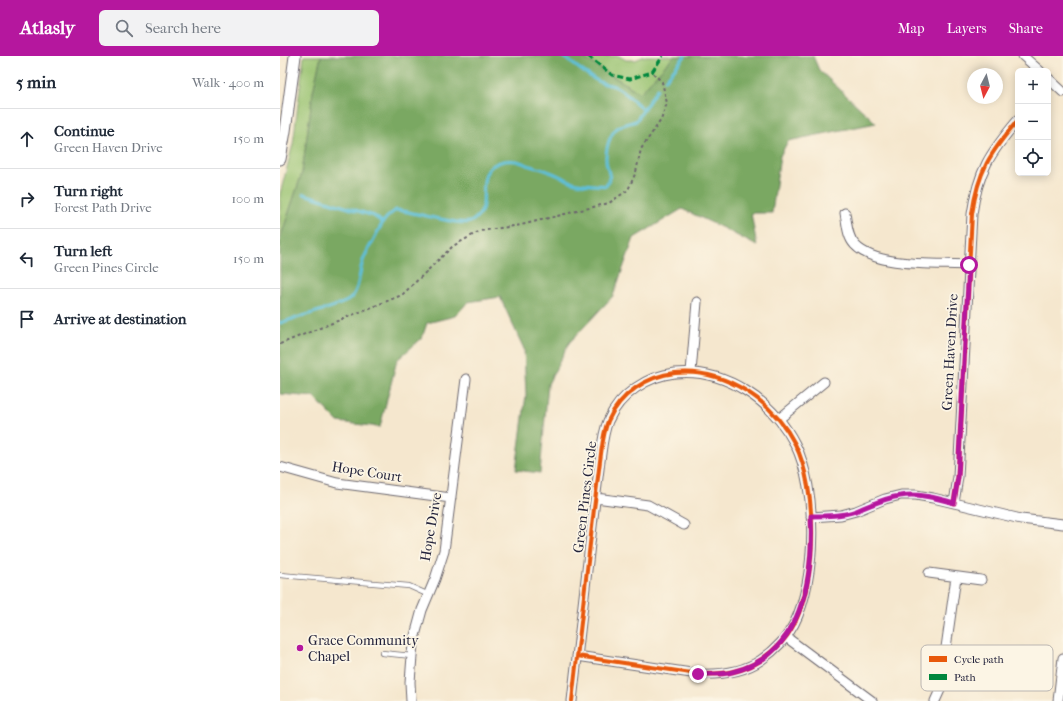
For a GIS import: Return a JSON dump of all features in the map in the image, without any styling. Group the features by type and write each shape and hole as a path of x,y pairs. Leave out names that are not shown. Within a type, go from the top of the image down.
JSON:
{"street":[{"path":"280,159 295,56"},
{"path":"1023,56 1037,68"},
{"path":"1051,83 1063,92"},
{"name":"Green Haven Drive","path":"954,503 958,477 972,214 977,185 989,158 997,145 1015,124"},
{"path":"845,213 848,234 851,240 860,249 873,256 902,262 969,265"},
{"path":"691,372 697,302"},
{"name":"Green Pines Circle","path":"572,701 577,656 596,498 604,435 609,420 617,406 628,394 641,384 652,378 668,373 691,372 714,376 744,389 758,398 779,419 796,446 806,477 811,516 811,544 808,578 800,610 794,625 786,637 774,650 761,660 747,668 731,673 698,674 577,656"},
{"name":"Hope Drive","path":"411,701 410,682 416,630 444,551 466,379"},
{"path":"779,419 824,382"},
{"name":"Hope Court","path":"280,467 337,483 451,498"},
{"path":"811,516 841,515 856,511 885,499 901,495 916,495 1021,519 1063,524"},
{"path":"596,498 648,505 684,525"},
{"path":"929,573 981,580"},
{"path":"946,645 956,577"},
{"path":"786,637 872,701"},
{"path":"1058,701 1063,658"},
{"path":"935,701 940,691"}],"lane":[{"path":"280,575 409,586 429,595"},
{"path":"382,653 412,656"}],"path":[{"path":"280,344 402,295 452,246 480,231 521,226 609,203 628,190 636,172 641,149 661,120 666,102 662,82 652,72"}],"green space":[{"path":"304,56 321,56 313,92 302,173 280,239 280,194 293,144"},
{"path":"321,56 580,56 640,93 674,56 813,56 819,70 876,123 788,141 780,156 772,213 751,213 757,246 682,209 634,238 613,296 569,343 548,384 540,473 516,470 526,395 524,349 500,297 468,302 455,316 427,323 422,338 397,360 380,427 338,422 314,397 280,394 280,239 302,173 313,92"},
{"path":"580,56 619,56 626,60 635,60 645,56 674,56 640,93"}],"waterway":[{"path":"562,56 600,82 622,90 644,110"},
{"path":"665,80 685,56"},
{"path":"280,323 346,302 350,299 357,287 363,260 367,252 385,220 396,210 456,222 464,223 473,220 482,210 485,178 488,171 494,165 508,160 520,162 545,170 573,182 606,186 609,178 606,152 613,132 618,127 636,121 657,89"},
{"path":"304,194 374,216 382,222"}],"marked path":[{"path":"588,56 612,75 630,79 652,72 663,56"}],"cycle path":[{"path":"954,503 958,477 972,214 978,186 987,163 1015,124"},
{"path":"572,701 577,653 602,445 606,426 613,411 627,395 645,382 654,378 675,373 694,373 712,376 746,390 761,401 786,428 803,463 808,485 812,534 807,583 802,605 788,634 771,653 754,664 739,670 714,674 698,674 577,656"}],"place":[{"name":"Grace Community Chapel","path":"300,648"}],"route":[{"path":"698,674 731,673 747,668 774,650 786,637 794,625 800,610 808,578 811,544 811,516 841,515 856,511 885,499 901,495 916,495 954,503 958,477 969,265"}]}
